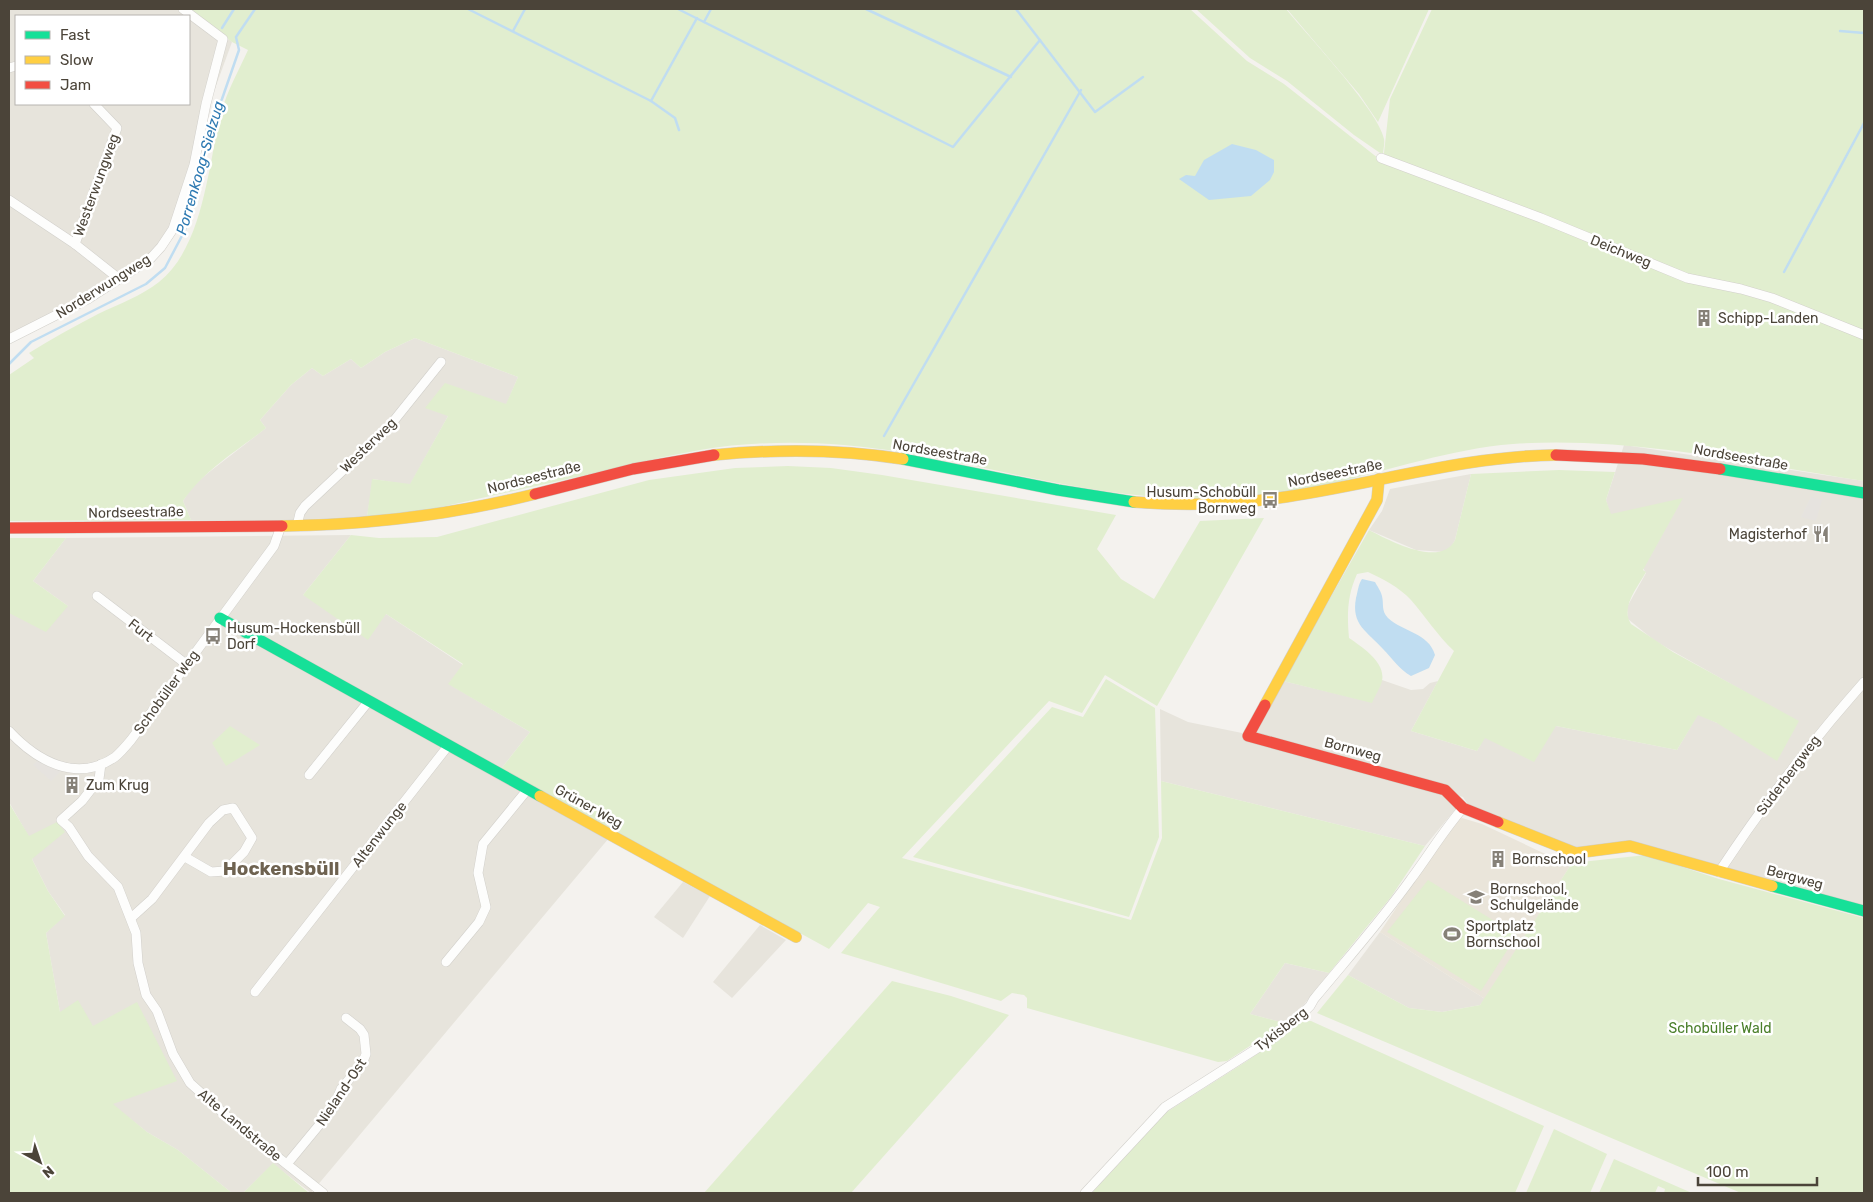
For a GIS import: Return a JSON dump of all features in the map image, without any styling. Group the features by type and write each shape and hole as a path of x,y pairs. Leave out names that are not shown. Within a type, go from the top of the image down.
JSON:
{"main road":[{"name":"Nordseestraße","path":"9,528 297,526 376,523 435,515 589,479 695,457 755,452 843,452 909,460 1118,501 1201,505 1270,500 1450,465 1541,455 1607,456 1668,460 1864,493"},
{"name":"Bornweg","path":"1379,479 1377,500 1248,736 1445,790 1463,808 1576,853 1630,846 1719,872"},
{"name":"Grüner Weg","path":"220,618 368,702 796,937"},
{"name":"Bergweg","path":"1719,872 1864,911"}],"street":[{"name":"Norderwungweg","path":"9,339 88,299 150,259 173,229 194,165 206,104 223,39 183,9"},
{"name":"Westerwungweg","path":"75,244 117,128 95,105"},
{"name":"Deichweg","path":"1381,158 1541,218 1687,278 1741,289 1772,298 1864,335"},
{"path":"9,200 75,244 118,278"},
{"name":"Westerweg","path":"297,526 300,513 305,506 388,428 441,362"},
{"name":"Schobüller Weg","path":"9,731 35,755 58,767 90,766 101,764 115,757 132,740 274,546 281,526"},
{"name":"Furt","path":"97,596 186,664"},
{"name":"Süderbergweg","path":"1719,872 1752,822 1794,766 1864,682"},
{"path":"309,775 368,702"},
{"name":"Altenwunge","path":"255,992 448,746"},
{"name":"Alte Landstraße","path":"101,764 99,779 82,800 61,820 69,826 88,856 118,887 136,933 138,963 146,995 157,1011 174,1054 190,1083 323,1193"},
{"path":"446,962 479,922 486,907 478,873 483,844 528,789"},
{"path":"131,918 152,899 209,823 223,810 233,808 252,838 244,852 226,871 211,872 185,857"},
{"name":"Tykisberg","path":"1085,1193 1166,1107 1274,1037 1310,1006 1314,998 1393,903 1445,829 1463,808"},
{"name":"Nieland-Ost","path":"287,1164 334,1107 341,1090 362,1064 366,1054 364,1035 360,1029 346,1018"}],"shaded area":[{"path":"9,9 190,9 232,42 209,105 186,207 163,249 89,302 9,343"},
{"path":"415,338 518,377 506,405 448,416 410,485 373,479 367,517 306,521 191,520 183,501 192,487 266,428 260,420 291,385 312,368 323,376 351,359 361,368 385,352"},
{"path":"1624,445 1864,481 1864,906 1636,842 1580,850 1469,806 1463,797 1453,794 1458,806 1425,846 1161,781 1160,709 1188,722 1242,733 1251,740 1283,681 1371,702 1382,680 1411,690 1423,689 1430,683 1438,681 1411,731 1477,751 1484,738 1556,726 1677,750 1698,714 1717,723 1761,701 1655,641 1628,619 1627,607 1646,573 1610,514 1606,500"},
{"path":"1471,474 1455,540 1451,547 1444,552 1416,550 1369,530 1382,511 1390,489"},
{"path":"1811,497 1822,500 1816,521 1801,517"},
{"path":"351,535 303,595 386,614 463,665 449,684 530,732 501,769 614,832 311,1193 273,1164 243,1193 232,1193 178,1150 147,1132 112,1104 93,1026 60,1012 46,933 65,915 48,891 32,859 57,823 29,837 9,802 9,613 68,606 33,581 66,538"},
{"name":"Zum Krug","path":"38,760 61,771 51,781 33,765"},
{"name":"Bornschool, Schulgelände","path":"1462,818 1482,824 1558,860 1572,863 1485,999 1380,932 1455,821"},
{"path":"683,882 710,896 683,938 654,917"},
{"path":"760,925 786,940 732,998 713,982"},
{"path":"1380,932 1485,999 1480,1005 1442,1012 1409,1008 1348,975"},
{"path":"1285,963 1329,973 1298,1012 1285,1023 1250,1014"}],"green space":[{"path":"190,9 1190,9 1247,61 1284,84 1383,162 1390,99 1432,9 1864,9 1864,481 1733,459 1645,447 1557,443 1513,444 1466,450 1330,484 1282,492 1249,496 1201,498 1156,497 1067,485 889,450 844,445 772,443 735,445 687,452 404,515 367,517 372,479 410,484 448,416 425,408 445,383 506,404 518,377 415,338 385,352 361,368 351,359 323,376 312,368 291,385 260,420 266,428 211,470 191,490 183,501 191,520 9,521 9,375 34,358 29,353 37,348 98,314 137,296 159,282 174,267 186,248 195,226 208,180 221,113 248,50 232,42"},
{"path":"1196,9 1286,9 1341,73 1370,111 1384,139 1383,155 1354,135 1287,81 1250,58"},
{"path":"1287,9 1429,9 1378,122 1359,94"},
{"path":"788,466 831,468 882,475 1116,515 1097,549 1121,579 1154,599 1200,521 1264,518 1157,706 1105,675 1082,713 1049,701 902,858 1131,920 1162,838 1161,781 1425,846 1391,897 1329,973 1285,963 1250,1014 1285,1023 1227,1061 1218,1062 1027,1008 1027,998 1024,995 1012,993 1001,1001 841,953 880,907 868,903 829,949 501,769 530,732 448,684 463,664 386,614 368,640 303,595 351,535 379,538 437,537 649,480 735,468"},
{"path":"1559,470 1615,472 1606,500 1611,514 1683,498 1643,570 1646,572 1631,597 1628,618 1631,624 1673,652 1799,721 1777,761 1717,723 1698,715 1677,750 1556,726 1534,762 1485,738 1477,751 1411,731 1454,651 1406,595 1391,584 1368,572 1357,574 1348,606 1348,621 1349,638 1377,661 1382,674 1382,681 1372,703 1283,681 1369,530 1415,550 1439,552 1448,548 1455,540 1471,474"},
{"path":"9,538 66,538 33,581 68,606 46,632 9,613"},
{"path":"1106,679 1155,708 1159,837 1129,917 913,857 1052,707 1083,717"},
{"path":"230,726 260,745 226,766 212,743"},
{"path":"9,803 29,836 57,822 65,832 32,859 48,891 65,916 46,933 60,1012 78,1000 93,1026 137,1002 177,1081 113,1104 147,1132 178,1150 232,1193 9,1193"},
{"name":"Schobüller Wald","path":"1646,855 1719,879 1864,918 1864,1193 1741,1193 1317,1013 1348,975 1409,1008 1442,1012 1480,1005 1572,863"},
{"name":"Sportplatz Bornschool","path":"1428,880 1517,935 1481,991 1387,932"},
{"path":"892,981 951,996 1009,1015 851,1193 704,1193"},
{"path":"1303,1021 1311,1021 1544,1126 1515,1193 1092,1193 1162,1115 1247,1061"},
{"path":"1554,1129 1607,1154 1590,1193 1526,1193"},
{"path":"1614,1159 1692,1193 1664,1193 1665,1189 1658,1186 1655,1193 1599,1193"},
{"path":"273,1163 309,1193 243,1193"}],"water":[{"path":"1232,144 1256,150 1274,160 1274,172 1270,180 1251,196 1209,200 1179,179 1186,175 1195,176 1204,160"},
{"path":"1362,579 1375,582 1383,599 1384,610 1388,618 1421,637 1432,648 1435,655 1429,668 1411,676 1362,627 1358,621 1355,607 1358,588"}],"waterway":[{"path":"222,28 234,9"},
{"name":"Porrenkoog-Sielzug","path":"9,364 31,342 146,284 165,268 185,230 211,122 222,99 239,50 236,37 255,9"},
{"path":"468,9 651,101 675,118 679,130"},
{"path":"513,31 525,9"},
{"path":"678,9 953,147 1040,40"},
{"path":"704,22 711,9"},
{"path":"866,9 1011,77"},
{"path":"1016,9 1095,112 1143,77"},
{"path":"651,101 697,18"},
{"path":"1840,31 1864,33"},
{"path":"884,436 1081,90"},
{"path":"1784,272 1864,123"}],"traffic: fast":[{"path":"903,459 1058,490 1134,502"},
{"path":"1720,469 1864,493"},
{"path":"220,618 540,796"},
{"path":"1772,886 1864,911"}],"traffic: slow":[{"path":"714,455 808,451 856,453 903,459"},
{"path":"1134,502 1206,504 1260,500 1486,460 1556,455"},
{"path":"1265,705 1377,500 1379,479"},
{"path":"282,526 346,524 410,518 472,508 535,494"},
{"path":"540,796 796,937"},
{"path":"1498,822 1576,853 1630,846 1772,886"}],"traffic: jam":[{"path":"535,494 633,469 714,455"},
{"path":"1556,455 1643,459 1720,469"},
{"path":"9,528 282,526"},
{"path":"1265,705 1248,736 1445,790 1463,808 1498,822"}],"place":[{"name":"Schipp-Landen","path":"1704,318"},
{"name":"Husum-Schobüll Bornweg","path":"1270,500"},
{"name":"Magisterhof","path":"1821,534"},
{"name":"Husum-Hockensbüll Dorf","path":"213,636"},
{"name":"Zum Krug","path":"72,785"},
{"name":"Bornschool","path":"1498,859"},
{"name":"Bornschool, Schulgelände","path":"1476,897"},
{"name":"Sportplatz Bornschool","path":"1452,934"}],"district":[{"name":"Hockensbüll","path":"281,868"}]}
